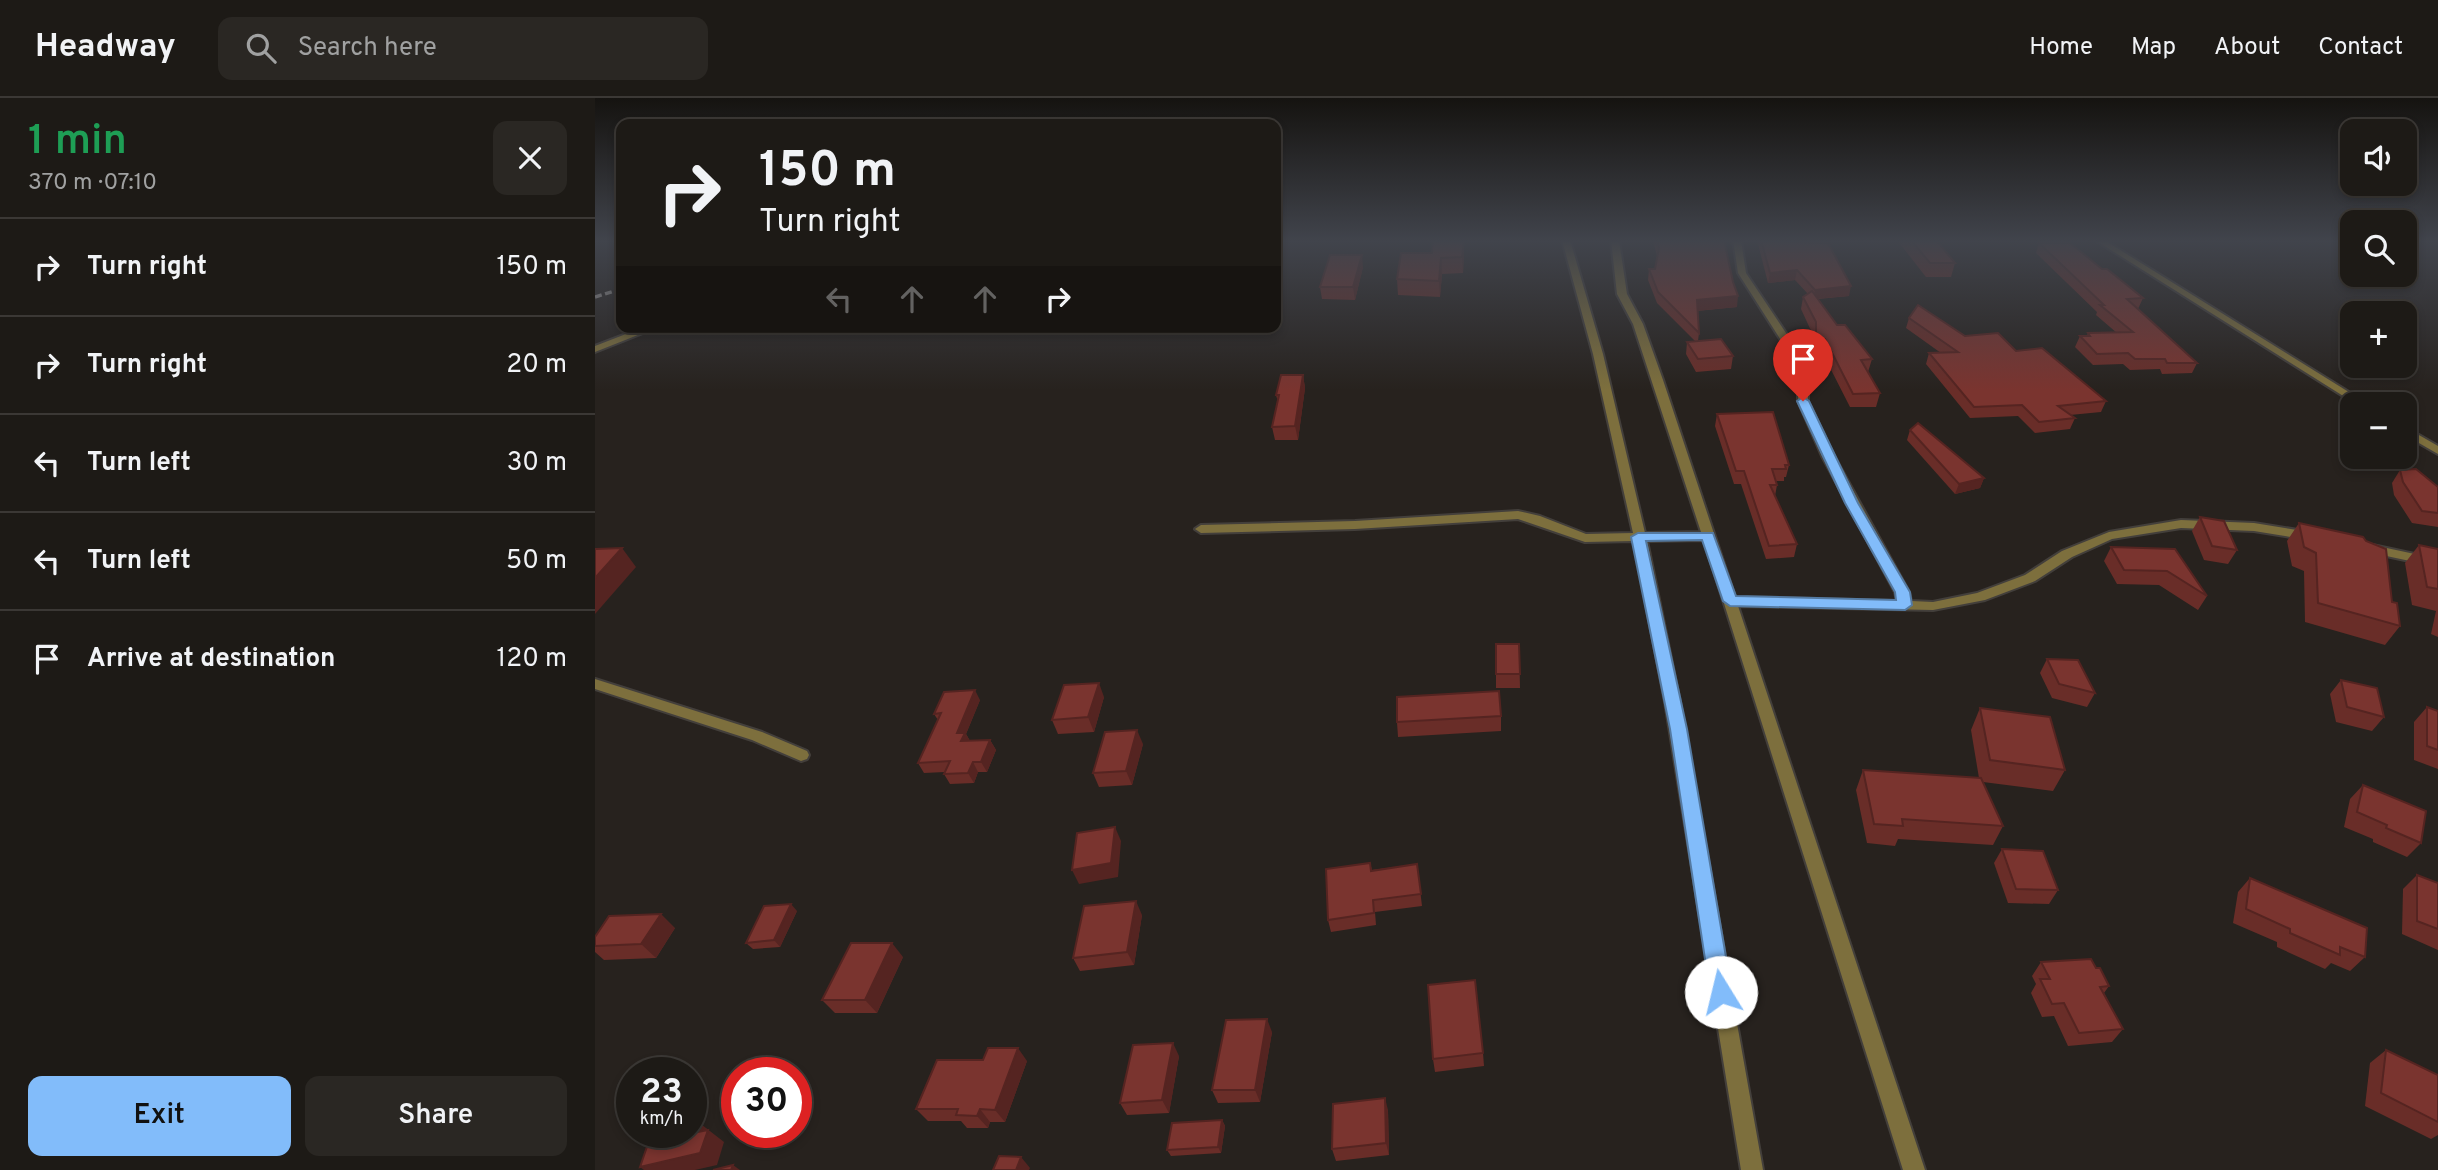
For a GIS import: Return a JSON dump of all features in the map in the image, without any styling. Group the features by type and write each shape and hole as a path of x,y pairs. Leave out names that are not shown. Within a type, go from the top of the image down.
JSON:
{"street":[{"path":"1581,290 1594,333 1679,729 1752,1170"},
{"path":"1621,290 1638,324 1914,1170"},
{"path":"1753,290 1787,342 1803,380 1803,401 1828,456 1902,592 1905,605"},
{"path":"2180,290 2344,392"},
{"path":"595,349 637,333"},
{"path":"2417,438 2438,451"},
{"path":"1201,529 1355,525 1518,515 1545,521 1584,538 1707,536"},
{"path":"1730,601 1933,606 1980,597 2030,578 2067,554 2109,536 2181,524 2254,527 2327,540"},
{"path":"2350,544 2438,563"},
{"path":"595,684 757,736 801,755"}],"building":[{"path":"1657,290 1736,290 1738,296 1697,300 1699,333"},
{"path":"2088,290 2133,290 2143,298 2127,299 2197,363 2135,359 2128,353 2097,354 2080,336 2090,336 2088,333 2133,332 2100,305 2104,305"},
{"path":"1812,291 1837,325 1845,325 1872,359 1861,360 1880,393 1853,394 1825,339 1821,339 1816,333 1816,322 1803,297"},
{"path":"1918,305 1965,336 1998,333 2016,351 2042,348 2106,401 2058,406 2075,418 2039,422 2022,405 1974,407 1929,353 1958,352 1909,318"},
{"path":"1721,339 1733,356 1698,359 1687,342"},
{"path":"1281,375 1303,375 1295,426 1272,427"},
{"path":"1773,412 1789,465 1785,465 1786,469 1772,469 1777,485 1770,485 1797,544 1769,546 1744,471 1736,471 1717,414"},
{"path":"1918,423 1984,478 1959,484 1910,430"},
{"path":"2416,469 2438,487 2438,513 2422,511 2403,482 2400,470"},
{"path":"2200,517 2224,521 2237,550 2212,546"},
{"path":"2299,523 2363,537 2366,541 2386,549 2392,602 2397,603 2400,626 2318,603 2316,553 2304,547"},
{"path":"2419,545 2438,549 2438,589 2427,587"},
{"path":"2111,547 2175,549 2207,596 2167,571 2124,570"},
{"path":"622,548 595,578 595,549"},
{"path":"1496,644 1519,644 1520,674 1496,674"},
{"path":"2047,659 2078,660 2095,693 2059,684"},
{"path":"2341,680 2377,688 2384,717 2347,707"},
{"path":"1099,683 1088,717 1052,720 1064,685"},
{"path":"975,690 957,733 965,733 961,741 990,740 981,762 973,762 968,773 944,774 950,761 918,763 941,713 934,714 944,692"},
{"path":"1499,691 1501,716 1397,722 1397,697"},
{"path":"2427,707 2438,711 2438,750 2427,746"},
{"path":"1980,708 2050,717 2065,770 1990,760"},
{"path":"1137,730 1126,771 1093,773 1105,732"},
{"path":"1863,770 1981,778 2003,826 1902,819 1903,826 1874,824"},
{"path":"2363,785 2426,811 2421,843 2357,812"},
{"path":"1115,827 1111,863 1072,870 1077,833"},
{"path":"2002,849 2043,851 2058,890 2016,889"},
{"path":"1370,863 1371,871 1417,864 1421,894 1373,900 1374,913 1328,920 1326,869"},
{"path":"2417,875 2438,883 2438,929 2417,921"},
{"path":"2250,878 2367,928 2365,957 2340,947 2340,955 2290,933 2290,929 2246,909"},
{"path":"1136,901 1127,952 1073,958 1084,906"},
{"path":"791,904 774,940 746,943 764,906"},
{"path":"661,914 641,944 595,946 595,937 609,916"},
{"path":"851,943 892,943 865,1000 822,1000"},
{"path":"2091,959 2096,968 2100,968 2109,986 2100,987 2123,1029 2079,1033 2064,1003 2052,1004 2040,979 2050,979 2041,962"},
{"path":"1475,980 1483,1053 1433,1059 1428,985"},
{"path":"1267,1019 1255,1090 1212,1090 1226,1020"},
{"path":"1173,1043 1162,1100 1120,1103 1133,1045"},
{"path":"988,1048 1018,1048 995,1110 980,1109 977,1116 956,1115 958,1109 916,1109 937,1060 983,1060"},
{"path":"2386,1050 2438,1075 2438,1122 2381,1093"},
{"path":"1385,1098 1386,1143 1332,1149 1333,1104"},
{"path":"1222,1120 1218,1147 1167,1150 1172,1123"},
{"path":"647,1148 702,1148 700,1153 640,1167"},
{"path":"999,1156 1021,1157 1016,1170 993,1170"},
{"path":"733,1165 731,1170 713,1170"}],"railway":[{"path":"595,297 616,291"}],"route":[{"path":"1721,992 1679,729 1638,537 1707,536 1730,601 1905,605 1902,592 1851,503 1803,401"}]}
